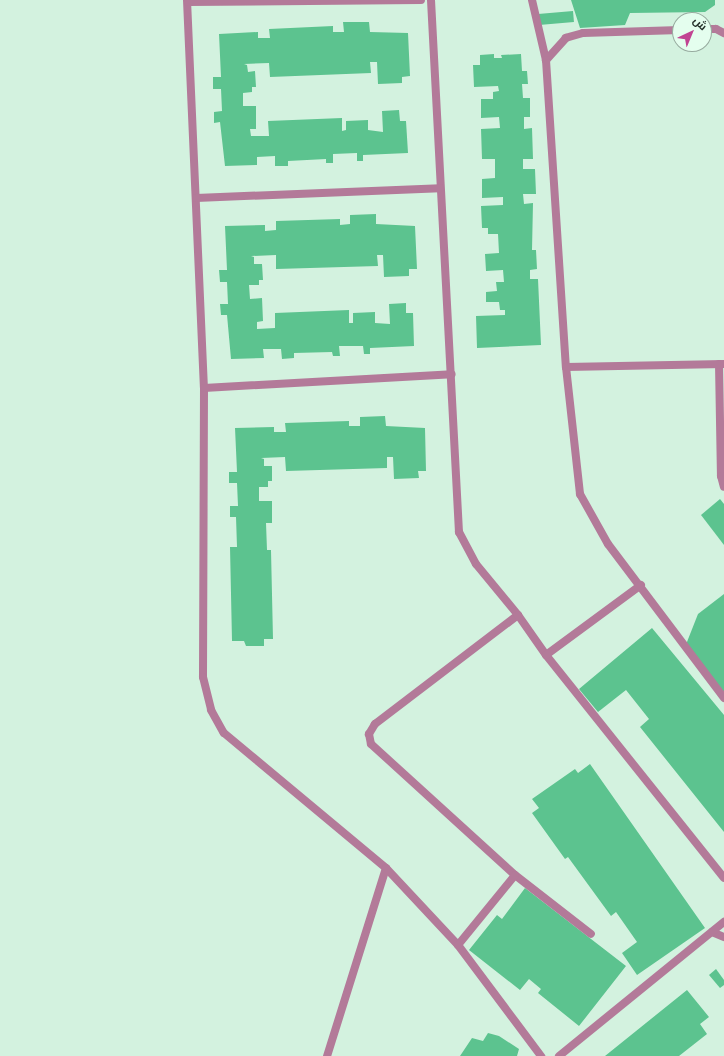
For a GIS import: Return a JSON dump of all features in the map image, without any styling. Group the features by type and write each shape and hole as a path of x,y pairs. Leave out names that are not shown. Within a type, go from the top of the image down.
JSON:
{"street":[{"path":"421,0 187,1 204,388 203,677 211,710 224,733 386,868 458,945 541,1056"},
{"path":"431,0 440,188 452,374 459,532 476,564 518,615 546,655 724,878"},
{"path":"532,0 546,60 566,366 580,494 608,544 724,698"},
{"path":"712,29 716,29 724,33"},
{"path":"546,60 566,38 583,33 672,30"},
{"path":"196,198 440,188"},
{"path":"566,366 722,364 721,476 724,487"},
{"path":"204,388 452,374"},
{"path":"546,655 640,585"},
{"path":"518,615 375,724 370,734 371,744 514,875 592,934"},
{"path":"327,1056 386,868"},
{"path":"458,945 514,875"},
{"path":"559,1056 724,922"},
{"path":"712,932 724,937"}],"building":[{"path":"571,0 715,0 715,5 705,12 630,13 625,25 580,28"},
{"path":"573,11 574,22 539,25 538,14"},
{"path":"343,22 369,22 370,32 408,33 410,76 402,77 402,83 378,84 377,62 370,62 371,73 270,77 269,63 244,64 247,65 248,72 255,71 256,87 252,87 252,92 243,93 243,106 256,106 256,129 250,129 251,136 269,136 268,121 342,118 342,131 346,130 346,121 368,120 368,130 383,132 382,111 399,110 400,121 406,121 408,153 363,155 363,161 357,161 357,153 333,154 333,163 326,163 326,159 288,161 288,166 275,166 275,156 257,157 257,165 225,166 220,122 214,123 214,112 222,111 221,89 213,89 213,77 221,77 219,34 258,32 258,38 270,38 269,29 333,26 333,32 344,32"},
{"path":"494,54 494,58 502,58 501,55 521,54 522,71 527,71 528,84 522,84 523,98 530,98 530,117 524,117 524,129 532,128 533,159 523,159 523,169 535,169 536,194 523,194 524,204 533,203 532,250 536,250 537,269 530,270 530,279 538,279 541,345 477,348 476,316 505,315 505,310 500,310 499,302 486,302 486,292 497,291 496,282 504,282 503,270 486,271 485,254 499,253 498,234 488,234 488,228 482,228 481,206 503,205 503,197 482,198 482,179 495,178 495,159 482,159 481,129 500,128 499,117 481,118 481,99 493,99 493,92 499,91 498,86 474,87 473,65 480,65 480,55"},
{"path":"376,214 376,224 415,226 417,269 409,269 409,276 384,277 383,255 377,255 378,266 276,269 276,255 251,256 254,257 254,264 262,264 263,280 259,280 259,285 249,285 250,299 262,298 263,321 257,322 257,329 275,328 275,313 349,310 349,323 353,323 353,313 375,312 375,323 390,324 389,304 406,303 406,313 413,313 414,346 370,348 370,354 364,354 363,346 339,346 340,356 333,356 332,352 294,353 294,358 282,359 281,349 263,349 264,358 231,359 227,315 221,315 220,304 228,304 227,282 220,282 219,270 227,270 225,226 265,225 265,231 276,230 276,221 340,219 340,225 350,224 350,215"},
{"path":"385,416 386,426 425,428 426,471 418,471 419,478 394,479 393,457 387,457 387,468 286,471 285,457 261,458 264,459 264,466 272,466 272,481 268,481 268,487 259,487 259,501 272,501 272,523 266,523 267,550 271,550 273,639 264,639 264,646 246,646 244,641 232,641 230,547 237,547 236,517 230,517 230,506 238,506 237,483 229,483 229,472 237,472 235,428 274,427 274,432 286,432 285,423 349,421 349,426 360,426 360,417"},
{"path":"720,499 724,504 724,545 701,515"},
{"path":"724,594 724,697 685,647 698,614"},
{"path":"652,628 724,715 724,832 640,727 649,719 626,690 598,712 579,689"},
{"path":"590,764 705,928 637,975 622,953 637,942 616,912 611,916 568,857 565,859 532,813 539,808 532,799 575,769 578,773"},
{"path":"525,888 626,966 579,1026 538,993 541,989 529,979 520,990 469,950 497,915 502,919"},
{"path":"716,969 724,980 724,985 720,988 709,975"},
{"path":"687,990 709,1017 700,1024 707,1034 679,1056 605,1056"},
{"path":"488,1033 499,1036 519,1049 517,1056 460,1056 472,1038 483,1041"}]}
